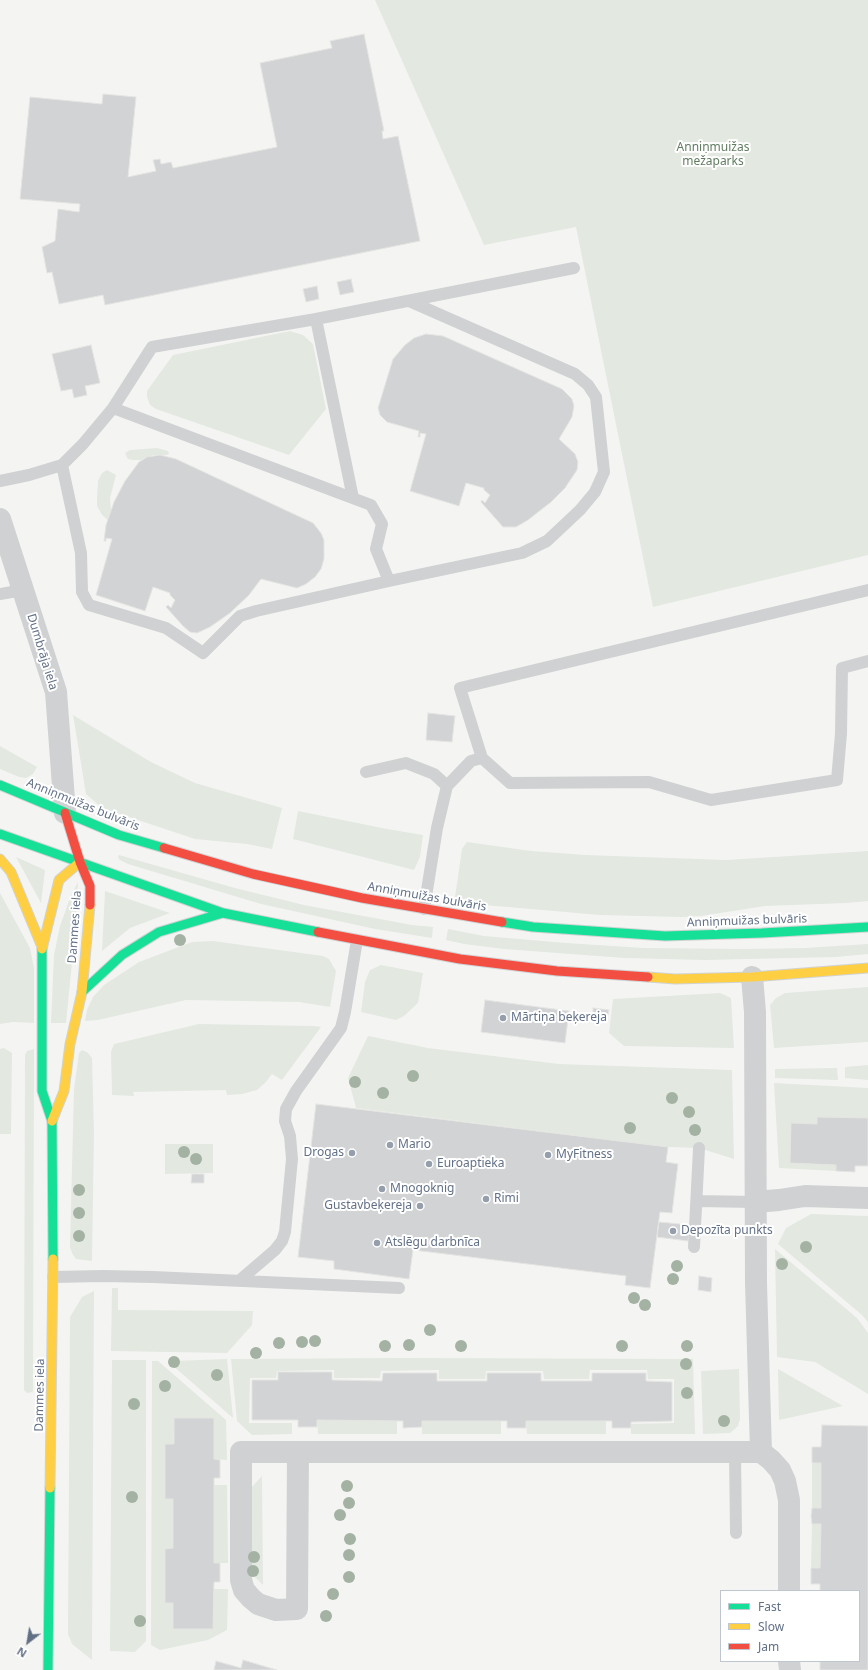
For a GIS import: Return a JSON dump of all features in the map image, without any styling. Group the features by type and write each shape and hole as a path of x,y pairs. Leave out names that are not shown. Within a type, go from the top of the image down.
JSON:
{"street":[{"name":"Dumbrāja iela","path":"0,519 56,692 65,813"},
{"name":"Anniņmuižas bulvāris","path":"0,785 119,835 253,874 362,898 533,927 666,936 762,933 868,927"},
{"path":"65,813 80,862"},
{"path":"0,834 223,913 460,959 558,971 675,979 752,977 868,968"},
{"path":"0,859 11,872 42,947"},
{"name":"Dammes iela","path":"48,1670 53,1277 52,1121 42,1091 42,947 59,880 80,862 90,886 90,914 82,992 70,1044 64,1091 52,1121"},
{"path":"82,992 122,955 159,932 223,913"},
{"path":"752,977 755,1012 755,1202 761,1452"},
{"path":"755,1202 805,1196 868,1198"},
{"path":"298,1452 297,1609 276,1610 258,1604 244,1590 241,1580 241,1452 298,1452 735,1452 761,1452 780,1470 785,1481 789,1500 789,1590"}],"lane":[{"path":"0,481 29,476 62,465 84,444 113,408 152,347 316,319 574,268"},
{"path":"62,465 81,553 82,592 89,605 166,628 202,653 240,616 256,611 522,553 547,541 580,510 595,492 604,472 596,397 588,385 575,374 409,301"},
{"path":"316,319 353,498"},
{"path":"113,408 371,505 382,524 376,549 390,582"},
{"path":"0,594 23,590"},
{"path":"868,590 460,688 482,758 510,783 649,782 711,800 837,780 842,668 868,661"},
{"path":"424,909 437,828 447,786 471,761 482,758"},
{"path":"366,772 406,763 434,774 447,786"},
{"path":"240,1280 275,1250 282,1241 285,1232 292,1160 290,1136 285,1121 286,1109 296,1091 341,1028 357,940"},
{"path":"694,1247 699,1148"},
{"path":"697,1201 755,1202"},
{"path":"53,1277 103,1276 240,1280 399,1288"},
{"path":"735,1452 736,1533"}],"green space":[{"name":"Anniņmuižas mežaparks","path":"375,0 868,0 868,555 653,607 576,227 484,245"},
{"path":"290,331 303,335 313,344 326,409 289,455 156,409 150,405 147,397 147,391 173,355"},
{"path":"157,448 168,451 169,454 153,455 141,460 133,460 128,459 125,453 130,450"},
{"path":"107,470 116,475 110,498 111,510 108,520 102,515 97,506 98,481 102,473"},
{"path":"73,715 151,762 195,783 282,808 272,849 247,844 195,839 102,808 86,794"},
{"path":"0,746 37,767 33,774 26,778 19,777 0,769"},
{"path":"298,811 423,835 420,857 414,870 293,839"},
{"path":"467,842 531,851 586,855 726,860 868,851 868,901 765,906 701,916 681,917 600,915 484,905 455,897 462,849"},
{"path":"119,855 235,888 304,905 412,925 433,927 432,938 375,929 261,904 128,864 120,860 118,857"},
{"path":"16,857 45,870 41,903"},
{"path":"78,882 75,932 66,1023 51,1023 54,955 60,926 70,898"},
{"path":"105,891 170,913 130,928 102,951"},
{"path":"0,893 30,948 34,968 34,1023 13,1022 0,1024"},
{"path":"448,929 484,936 644,948 805,948 868,944 868,954 836,957 705,960 624,958 504,949 464,944 446,940"},
{"path":"213,941 323,956 329,959 336,971 330,1007 299,1002 186,1000 98,1020 85,1021 87,1010 93,997 104,985 139,962 192,942"},
{"path":"381,965 423,973 418,1003 404,1016 396,1020 361,1012 367,977 370,970"},
{"path":"868,987 868,1042 774,1048 770,1005 776,998 785,993"},
{"path":"720,993 731,998 734,1048 624,1046 609,1033 613,999"},
{"path":"199,1024 321,1027 282,1080 272,1074 257,1090 242,1094 227,1095 226,1090 133,1092 134,1096 112,1095 111,1052 114,1044"},
{"path":"368,1036 428,1048 559,1064 732,1070 734,1159 699,1148 668,1147 356,1108 348,1078"},
{"path":"4,1048 12,1053 11,1134 0,1134 0,1049"},
{"path":"34,1049 33,1392 27,1393 24,1390 25,1055 27,1051"},
{"path":"82,1050 87,1052 92,1058 94,1132 92,1261 76,1259 70,1247 74,1089 79,1053"},
{"path":"868,1065 868,1080 845,1078 845,1067"},
{"path":"837,1068 838,1080 775,1078 775,1069"},
{"path":"774,1083 868,1088 868,1118 818,1117 817,1124 791,1123 790,1163 836,1165 836,1171 779,1168"},
{"path":"165,1144 213,1144 213,1173 165,1174"},
{"path":"811,1214 868,1216 868,1322 862,1315 778,1244 786,1228"},
{"path":"775,1249 857,1318 868,1333 868,1394 815,1362 777,1357"},
{"path":"112,1288 118,1288 118,1310 253,1311 252,1325 227,1353 111,1351"},
{"path":"94,1291 92,1660 72,1644 68,1634 70,1317 82,1297"},
{"path":"227,1359 233,1418 172,1365 172,1361"},
{"path":"231,1359 693,1359 695,1434 631,1434 631,1424 674,1423 674,1379 648,1379 647,1370 590,1370 589,1379 544,1379 543,1371 486,1371 485,1379 439,1379 439,1370 381,1371 380,1378 334,1378 334,1370 277,1371 276,1378 250,1378 249,1423 292,1423 292,1434 252,1435 237,1421"},
{"path":"112,1360 146,1360 146,1641 135,1652 110,1651"},
{"path":"152,1361 158,1361 226,1420 227,1460 214,1459 214,1418 174,1418 173,1548 165,1549 165,1603 173,1603 173,1629 213,1629 214,1589 228,1589 227,1630 208,1640 160,1650 151,1645"},
{"path":"739,1369 740,1419 738,1426 730,1433 703,1434 701,1371"},
{"path":"778,1369 843,1406 779,1420"},
{"path":"317,1420 397,1421 397,1434 318,1434"},
{"path":"422,1421 501,1421 501,1434 422,1434"},
{"path":"526,1421 606,1421 606,1434 527,1434"},
{"path":"812,1463 821,1463 821,1508 812,1508"},
{"path":"262,1476 263,1585 252,1574 251,1488"},
{"path":"214,1485 227,1485 228,1563 214,1563"},
{"path":"812,1524 821,1524 820,1568 811,1568"}],"building":[{"path":"364,34 384,131 382,131 383,139 398,136 420,241 105,305 103,295 59,304 52,272 47,273 42,247 55,241 58,209 79,212 80,204 20,199 30,97 102,104 103,94 136,97 128,177 156,171 153,160 160,159 161,164 171,162 173,168 277,147 260,63 332,48 330,41"},
{"path":"351,279 354,292 340,295 337,282"},
{"path":"317,286 319,299 306,302 303,289"},
{"path":"426,334 443,336 562,389 572,399 574,406 572,417 559,439 575,454 578,462 577,470 565,488 551,502 528,520 516,527 503,527 481,502 482,500 485,503 490,495 484,490 484,488 466,483 459,506 410,491 426,434 420,433 420,437 418,437 419,431 387,422 380,415 378,408 393,359 405,345 414,338"},
{"path":"91,345 100,383 85,386 87,395 74,398 72,389 61,391 52,354"},
{"path":"160,455 176,459 313,523 321,533 324,540 324,559 321,569 315,577 306,584 297,588 261,579 249,595 230,613 210,627 197,633 190,632 166,607 168,605 171,608 175,600 170,593 153,587 145,611 96,595 112,539 106,538 106,541 104,541 106,525 114,502 125,481 139,462 147,457"},
{"path":"428,713 455,716 452,742 426,740"},
{"path":"485,1000 569,1011 565,1043 481,1032"},
{"path":"593,1008 609,1010 608,1015 593,1014"},
{"path":"316,1104 668,1147 666,1162 678,1164 672,1213 660,1212 650,1288 625,1285 626,1276 413,1250 409,1279 334,1269 334,1261 298,1257"},
{"path":"817,1117 868,1118 868,1166 855,1166 855,1172 836,1171 836,1165 790,1163 791,1123 817,1124"},
{"path":"192,1174 204,1174 204,1183 191,1183"},
{"name":"Depozīta punkts","path":"659,1222 690,1225 688,1241 657,1237"},
{"path":"699,1276 712,1278 711,1292 698,1290"},
{"path":"278,1372 332,1372 332,1380 382,1381 383,1373 437,1373 437,1381 487,1381 487,1373 541,1373 541,1381 592,1381 592,1373 646,1373 646,1381 672,1382 672,1421 631,1422 631,1428 612,1428 612,1421 526,1421 526,1428 507,1428 507,1421 422,1421 422,1427 403,1428 403,1421 317,1420 317,1427 298,1427 298,1420 252,1420 252,1380 278,1380"},
{"path":"174,1418 214,1418 214,1459 220,1460 220,1478 214,1478 214,1563 220,1563 220,1582 214,1582 213,1629 173,1629 173,1603 165,1603 165,1549 173,1548 173,1499 165,1499 165,1444 174,1444"},
{"path":"822,1425 868,1426 868,1670 820,1670 820,1662 860,1662 860,1590 820,1590 820,1584 811,1584 811,1568 820,1568 821,1524 812,1524 811,1516 812,1508 821,1508 821,1463 812,1463 812,1447 821,1447"},
{"path":"243,1660 277,1670 214,1670 216,1661 241,1668"}],"traffic: fast":[{"path":"0,785 119,835 164,848"},
{"path":"0,834 223,913 318,932"},
{"path":"82,992 122,955 159,932 223,913"},
{"path":"502,922 533,927 665,936 762,933 868,927"},
{"path":"42,949 42,1091 52,1121 53,1259"},
{"path":"48,1670 50,1488"}],"traffic: slow":[{"path":"0,859 11,872 42,947"},
{"path":"42,949 59,880 80,862"},
{"path":"52,1121 64,1091 70,1044 82,992 90,905"},
{"path":"648,977 675,979 752,977 868,968"},
{"path":"50,1488 53,1259"}],"traffic: jam":[{"path":"65,813 80,862 90,886 90,905"},
{"path":"164,848 253,874 362,898 502,922"},
{"path":"318,932 460,959 557,971 648,977"}],"place":[{"name":"Mārtiņa beķereja","path":"503,1018"},
{"name":"Mario","path":"390,1145"},
{"name":"Drogas","path":"352,1153"},
{"name":"MyFitness","path":"548,1155"},
{"name":"Euroaptieka","path":"429,1164"},
{"name":"Mnogoknig","path":"382,1189"},
{"name":"Rimi","path":"486,1199"},
{"name":"Gustavbeķereja","path":"420,1206"},
{"name":"Depozīta punkts","path":"673,1231"},
{"name":"Atslēgu darbnīca","path":"377,1243"}]}
